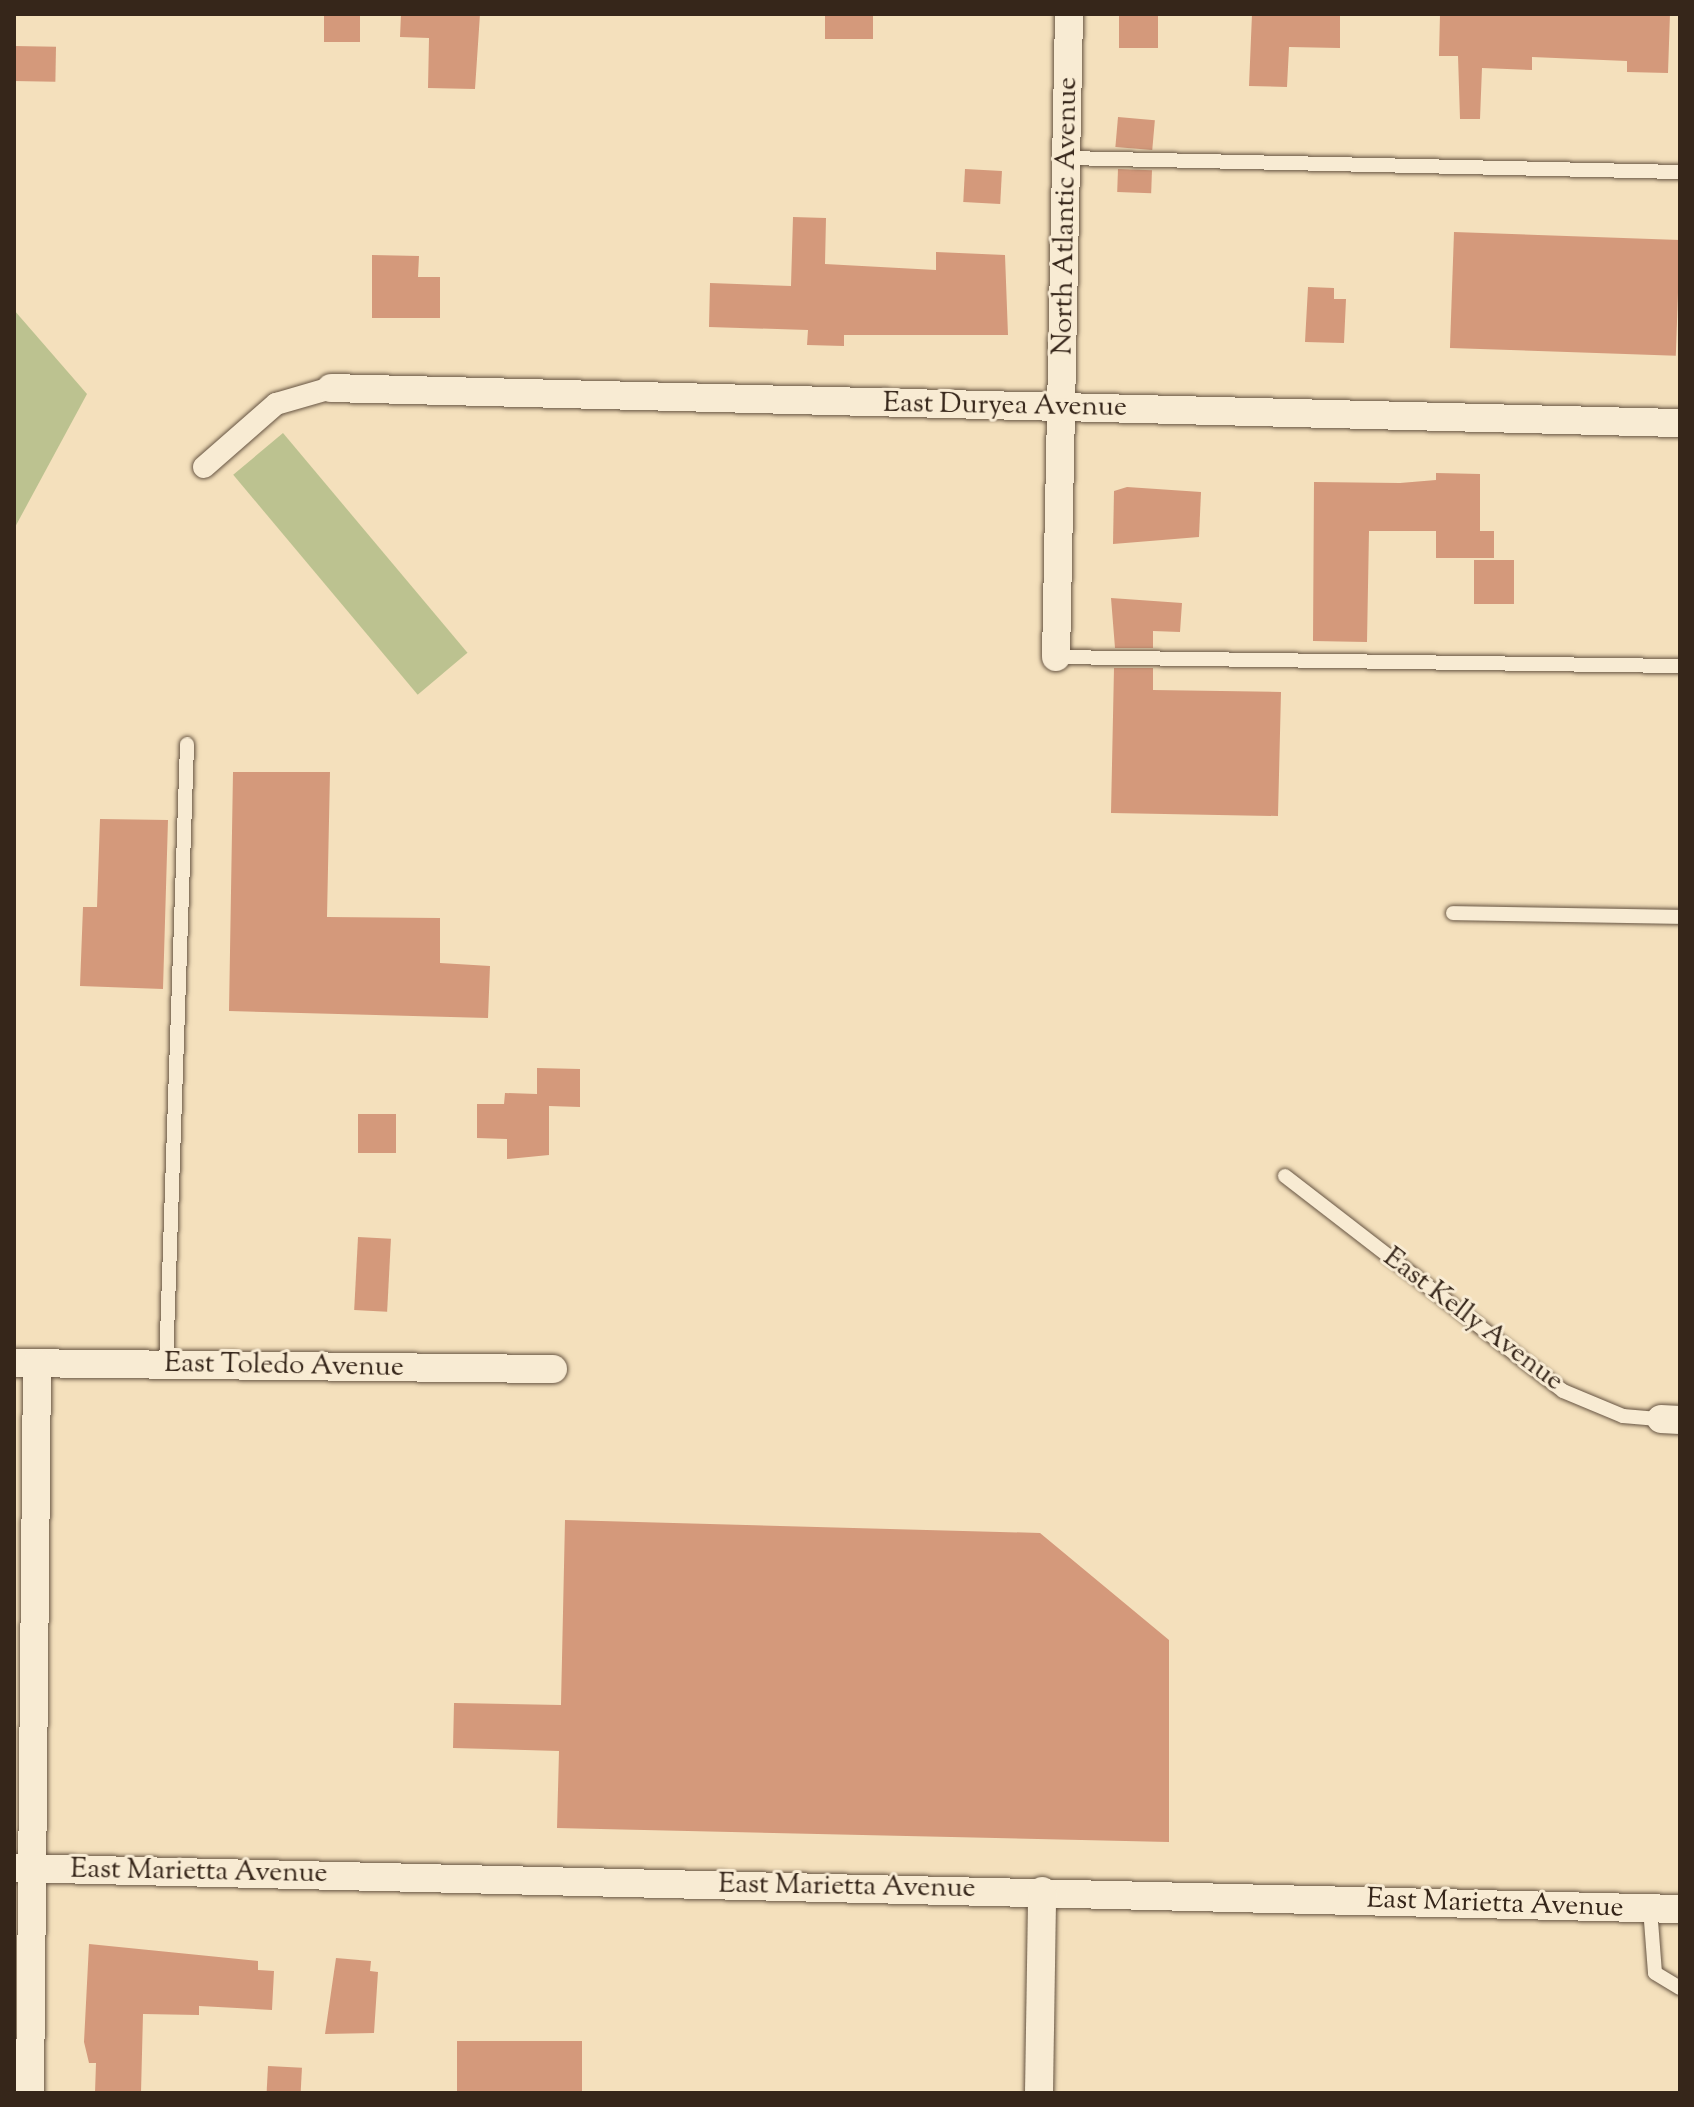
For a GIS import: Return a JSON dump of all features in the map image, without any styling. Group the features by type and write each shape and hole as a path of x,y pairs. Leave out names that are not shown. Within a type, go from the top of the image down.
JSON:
{"street":[{"name":"North Atlantic Avenue","path":"1056,657 1069,14"},
{"name":"East Duryea Avenue","path":"331,388 1680,423"},
{"path":"204,467 276,404 331,388"},
{"path":"26,1363 24,1868 30,2093"},
{"name":"East Toledo Avenue","path":"26,1363 553,1369"},
{"name":"East Marietta Avenue","path":"24,1868 1680,1909"},
{"path":"1039,2093 1042,1891"}],"lane":[{"path":"1067,158 1680,172"},
{"path":"1056,657 1680,666"},
{"path":"166,1365 187,744"},
{"path":"1453,913 1680,917"},
{"name":"East Kelly Avenue","path":"1285,1176 1563,1391 1623,1416 1671,1420"},
{"path":"1650,1908 1655,1973 1680,1988"}],"green space":[{"path":"14,310 87,394 14,529"},
{"path":"283,433 467,653 418,695 233,475"}],"building":[{"path":"324,14 360,14 360,42 324,42"},
{"path":"401,14 480,14 475,89 428,88 429,38 400,37"},
{"path":"825,14 873,14 873,39 825,39"},
{"path":"1119,14 1158,14 1158,48 1119,48"},
{"path":"1252,14 1340,14 1340,48 1289,47 1287,87 1249,86"},
{"path":"1440,14 1670,14 1668,73 1627,72 1627,61 1532,57 1532,70 1482,68 1480,119 1460,119 1458,56 1439,56"},
{"path":"14,46 56,47 55,82 14,81"},
{"path":"1118,117 1155,120 1152,150 1115,147"},
{"path":"965,169 1002,171 1000,204 963,202"},
{"path":"1118,169 1152,170 1151,193 1117,192"},
{"path":"793,217 826,218 825,264 936,270 936,252 1005,255 1008,335 844,335 844,346 807,345 808,330 709,327 710,283 791,286"},
{"path":"1454,232 1680,240 1676,356 1450,348"},
{"path":"372,255 419,256 418,277 440,277 440,318 372,318"},
{"path":"1308,287 1334,288 1334,299 1346,299 1344,343 1305,342"},
{"path":"1436,473 1480,474 1480,531 1494,531 1494,558 1436,558 1436,531 1369,531 1367,642 1313,641 1314,482 1400,483 1436,480"},
{"path":"1127,487 1201,492 1199,537 1113,544 1114,491"},
{"path":"1474,560 1514,560 1514,604 1474,604"},
{"path":"1111,598 1182,603 1180,632 1153,631 1153,648 1115,648"},
{"path":"1114,668 1153,668 1153,690 1281,692 1278,816 1111,813"},
{"path":"233,772 330,772 327,917 440,918 440,963 490,966 488,1018 229,1011"},
{"path":"100,819 168,820 163,989 80,986 83,907 97,907"},
{"path":"537,1068 580,1069 580,1107 549,1106 549,1155 507,1159 507,1139 477,1138 477,1104 504,1104 505,1093 537,1094"},
{"path":"358,1114 396,1114 396,1153 358,1153"},
{"path":"358,1237 391,1239 387,1312 354,1310"},
{"path":"565,1520 1040,1533 1169,1640 1169,1842 557,1828 559,1751 453,1748 454,1703 561,1705"},
{"path":"89,1944 258,1961 258,1970 274,1971 272,2010 199,2006 199,2015 143,2014 141,2093 95,2093 96,2063 89,2063 84,2042"},
{"path":"336,1958 371,1961 370,1971 378,1972 374,2033 325,2034"},
{"path":"457,2041 582,2041 582,2093 457,2093"},
{"path":"268,2066 302,2068 301,2093 267,2093"}]}
